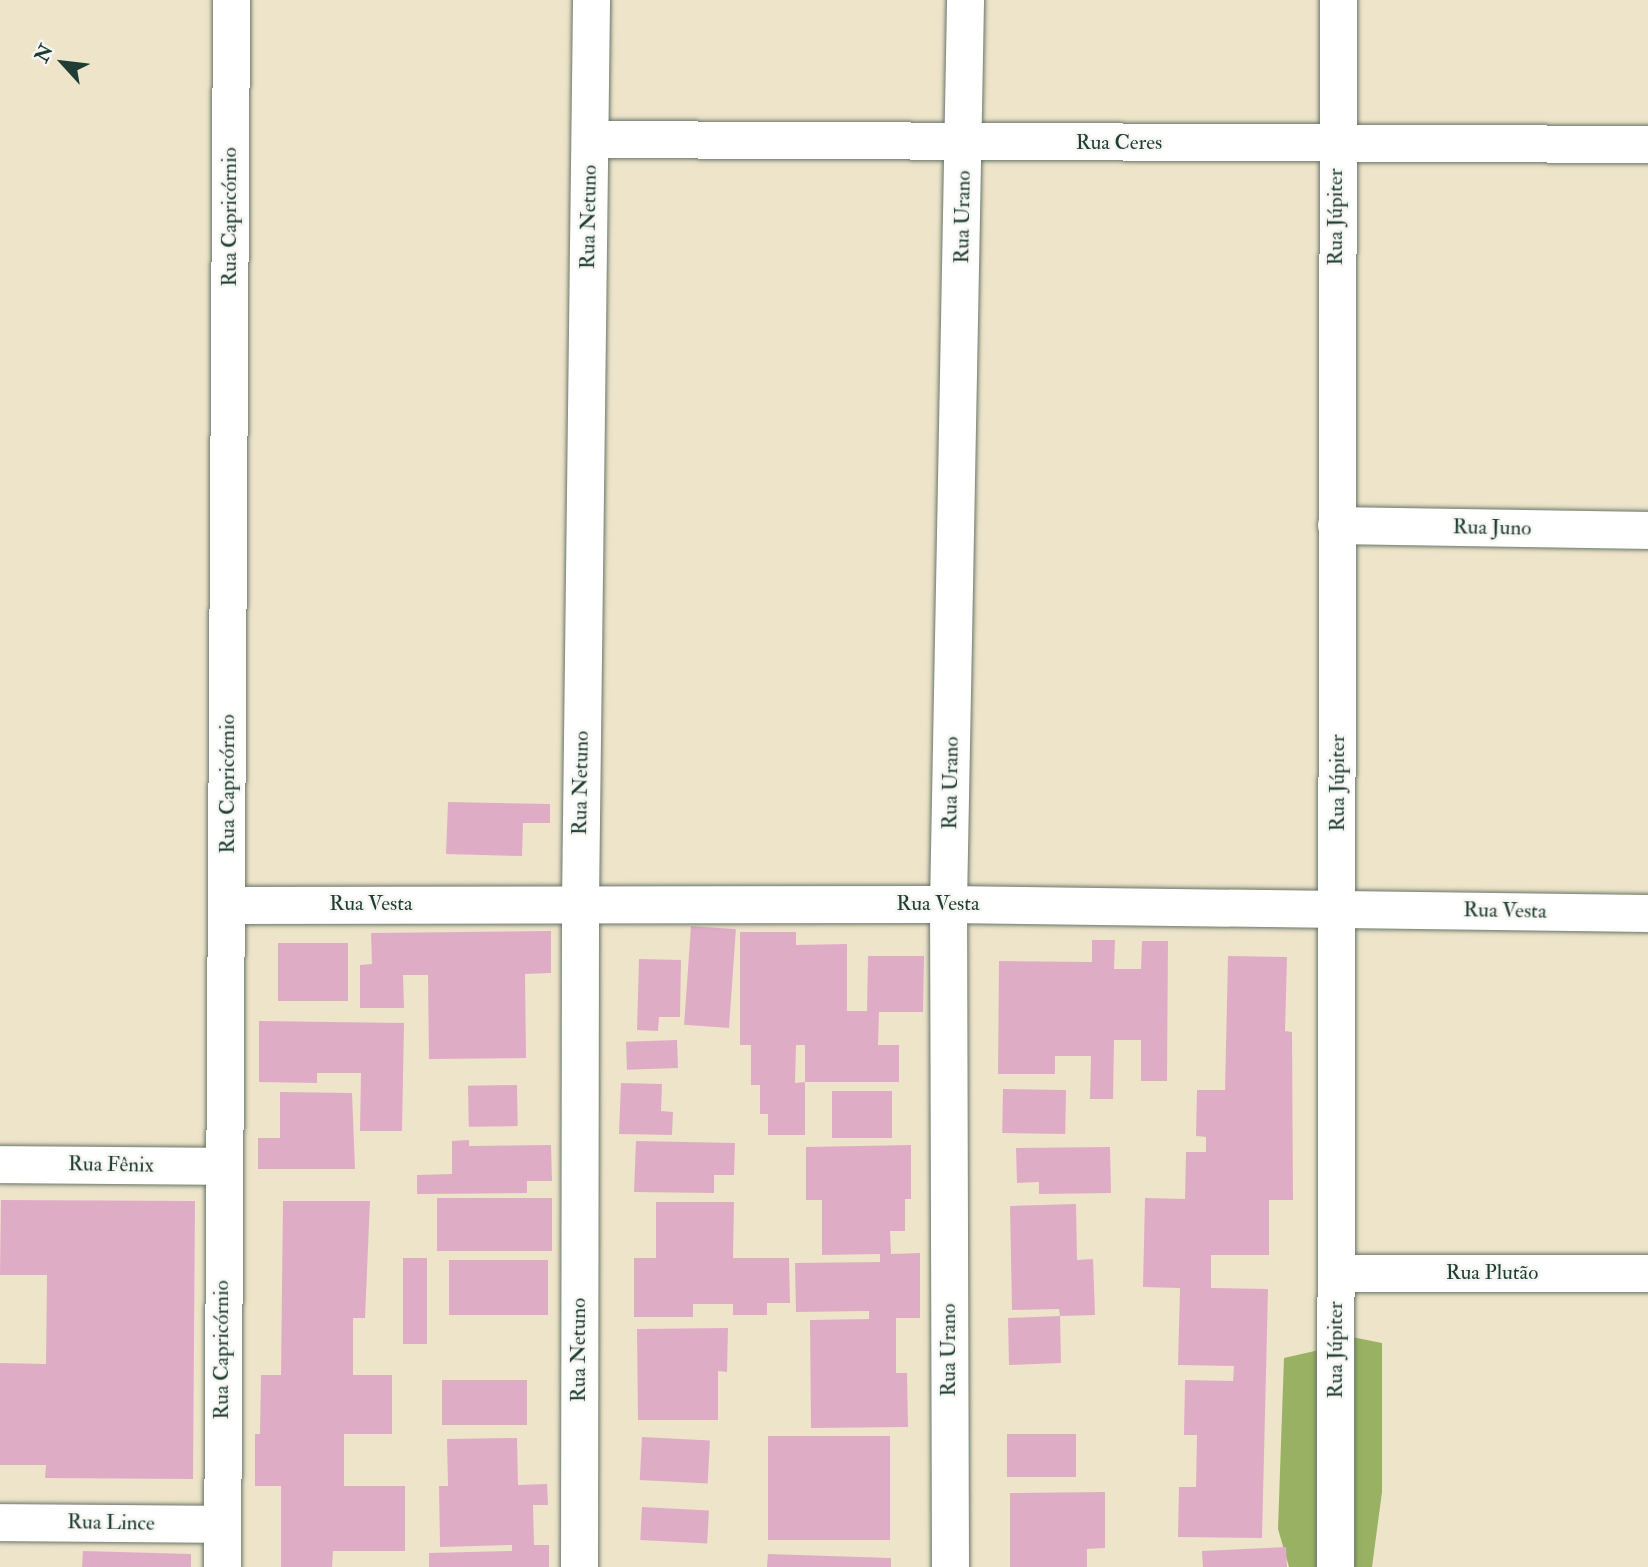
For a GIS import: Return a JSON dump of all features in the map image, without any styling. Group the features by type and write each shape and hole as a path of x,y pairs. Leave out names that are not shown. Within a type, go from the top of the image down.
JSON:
{"street":[{"name":"Rua Capricórnio","path":"222,1567 230,0"},
{"name":"Rua Netuno","path":"579,1567 580,902 591,0"},
{"name":"Rua Urano","path":"950,1567 948,904 965,0"},
{"name":"Rua Júpiter","path":"1335,1567 1339,908 1336,526 1338,0"},
{"name":"Rua Ceres","path":"590,139 1648,144"},
{"name":"Rua Juno","path":"1336,526 1648,530"},
{"name":"Rua Vesta","path":"227,905 580,902 948,904 1648,913"},
{"name":"Rua Fênix","path":"0,1164 222,1166"},
{"name":"Rua Plutão","path":"1336,1273 1648,1273"},
{"name":"Rua Lince","path":"0,1522 222,1524"}],"green space":[{"path":"1342,1335 1382,1343 1382,1492 1372,1567 1289,1567 1278,1529 1284,1358 1328,1348"}],"building":[{"path":"448,802 550,804 550,823 523,823 522,856 446,854"},
{"path":"691,926 736,929 729,1028 684,1025"},
{"path":"551,931 551,973 525,974 526,1058 429,1059 428,975 403,975 404,1008 360,1008 360,965 372,964 371,933"},
{"path":"740,932 796,932 796,945 847,944 847,1011 867,1011 868,956 924,956 923,1012 879,1012 878,1045 899,1045 899,1082 805,1082 805,1135 768,1135 768,1114 760,1114 760,1085 751,1085 751,1045 740,1045","holes":["796,1045 805,1045 805,1082 795,1083"]},
{"path":"1092,940 1115,940 1114,969 1141,969 1142,941 1168,941 1167,1081 1141,1081 1141,1040 1114,1040 1113,1099 1090,1099 1091,1056 1055,1056 1055,1074 998,1074 999,961 1092,962"},
{"path":"278,943 348,943 348,1001 278,1001"},
{"path":"1228,956 1287,957 1285,1031 1292,1032 1293,1200 1269,1200 1269,1255 1211,1255 1211,1288 1268,1289 1262,1538 1178,1537 1179,1487 1196,1487 1197,1435 1184,1435 1185,1380 1233,1381 1234,1366 1178,1365 1180,1288 1143,1287 1145,1198 1185,1199 1186,1152 1206,1152 1206,1137 1196,1136 1197,1090 1225,1090"},
{"path":"639,959 681,960 680,1017 659,1017 658,1031 637,1030"},
{"path":"259,1021 404,1023 402,1131 360,1131 361,1073 317,1073 317,1083 259,1082"},
{"path":"677,1040 678,1068 627,1070 626,1042"},
{"path":"621,1083 662,1084 661,1111 673,1112 672,1135 619,1134"},
{"path":"517,1085 518,1126 469,1127 468,1086"},
{"path":"1003,1089 1066,1090 1065,1134 1002,1133"},
{"path":"832,1091 892,1091 892,1138 832,1138"},
{"path":"280,1092 352,1093 355,1169 258,1169 258,1138 280,1138"},
{"path":"469,1140 469,1146 551,1145 552,1181 527,1181 527,1193 417,1194 417,1175 452,1174 452,1141"},
{"path":"636,1141 735,1143 734,1175 714,1175 714,1193 634,1192"},
{"path":"911,1145 911,1199 905,1199 905,1231 890,1231 891,1254 920,1253 920,1318 896,1318 896,1373 907,1373 908,1427 811,1428 810,1320 869,1319 869,1311 796,1312 795,1263 880,1262 880,1254 822,1255 822,1200 806,1200 806,1147"},
{"path":"1110,1147 1111,1193 1039,1194 1039,1182 1017,1183 1016,1148"},
{"path":"437,1198 552,1198 552,1251 437,1251"},
{"path":"1,1200 195,1201 193,1479 45,1478 46,1465 0,1465 0,1363 46,1364 47,1275 0,1275"},
{"path":"283,1201 370,1201 365,1318 353,1318 353,1375 392,1375 392,1434 344,1434 344,1486 405,1486 405,1551 333,1551 332,1567 281,1567 281,1486 255,1486 255,1434 260,1434 261,1375 281,1375"},
{"path":"656,1202 734,1202 733,1258 789,1258 790,1303 767,1303 767,1315 733,1315 733,1304 693,1304 693,1317 634,1317 634,1258 656,1258"},
{"path":"1076,1204 1077,1260 1093,1259 1095,1315 1060,1316 1059,1309 1012,1310 1010,1206"},
{"path":"403,1258 427,1258 427,1344 403,1344"},
{"path":"449,1260 548,1260 548,1315 449,1315"},
{"path":"1060,1316 1061,1363 1009,1365 1008,1318"},
{"path":"728,1328 727,1372 718,1371 718,1420 638,1420 637,1329"},
{"path":"442,1380 527,1380 527,1425 442,1425"},
{"path":"1007,1434 1076,1434 1076,1477 1007,1477"},
{"path":"768,1436 890,1436 890,1540 768,1540"},
{"path":"642,1437 710,1441 708,1483 640,1480"},
{"path":"517,1438 518,1485 547,1484 548,1505 533,1505 534,1545 549,1545 549,1567 429,1567 429,1553 512,1551 512,1545 440,1547 439,1486 448,1486 447,1439"},
{"path":"1105,1492 1105,1548 1087,1549 1087,1567 1010,1567 1010,1493"},
{"path":"642,1507 709,1511 707,1543 640,1540"},
{"path":"1286,1547 1287,1567 1203,1567 1202,1551"},
{"path":"83,1551 191,1554 191,1567 82,1567"},
{"path":"768,1554 891,1558 891,1567 767,1567"}]}
